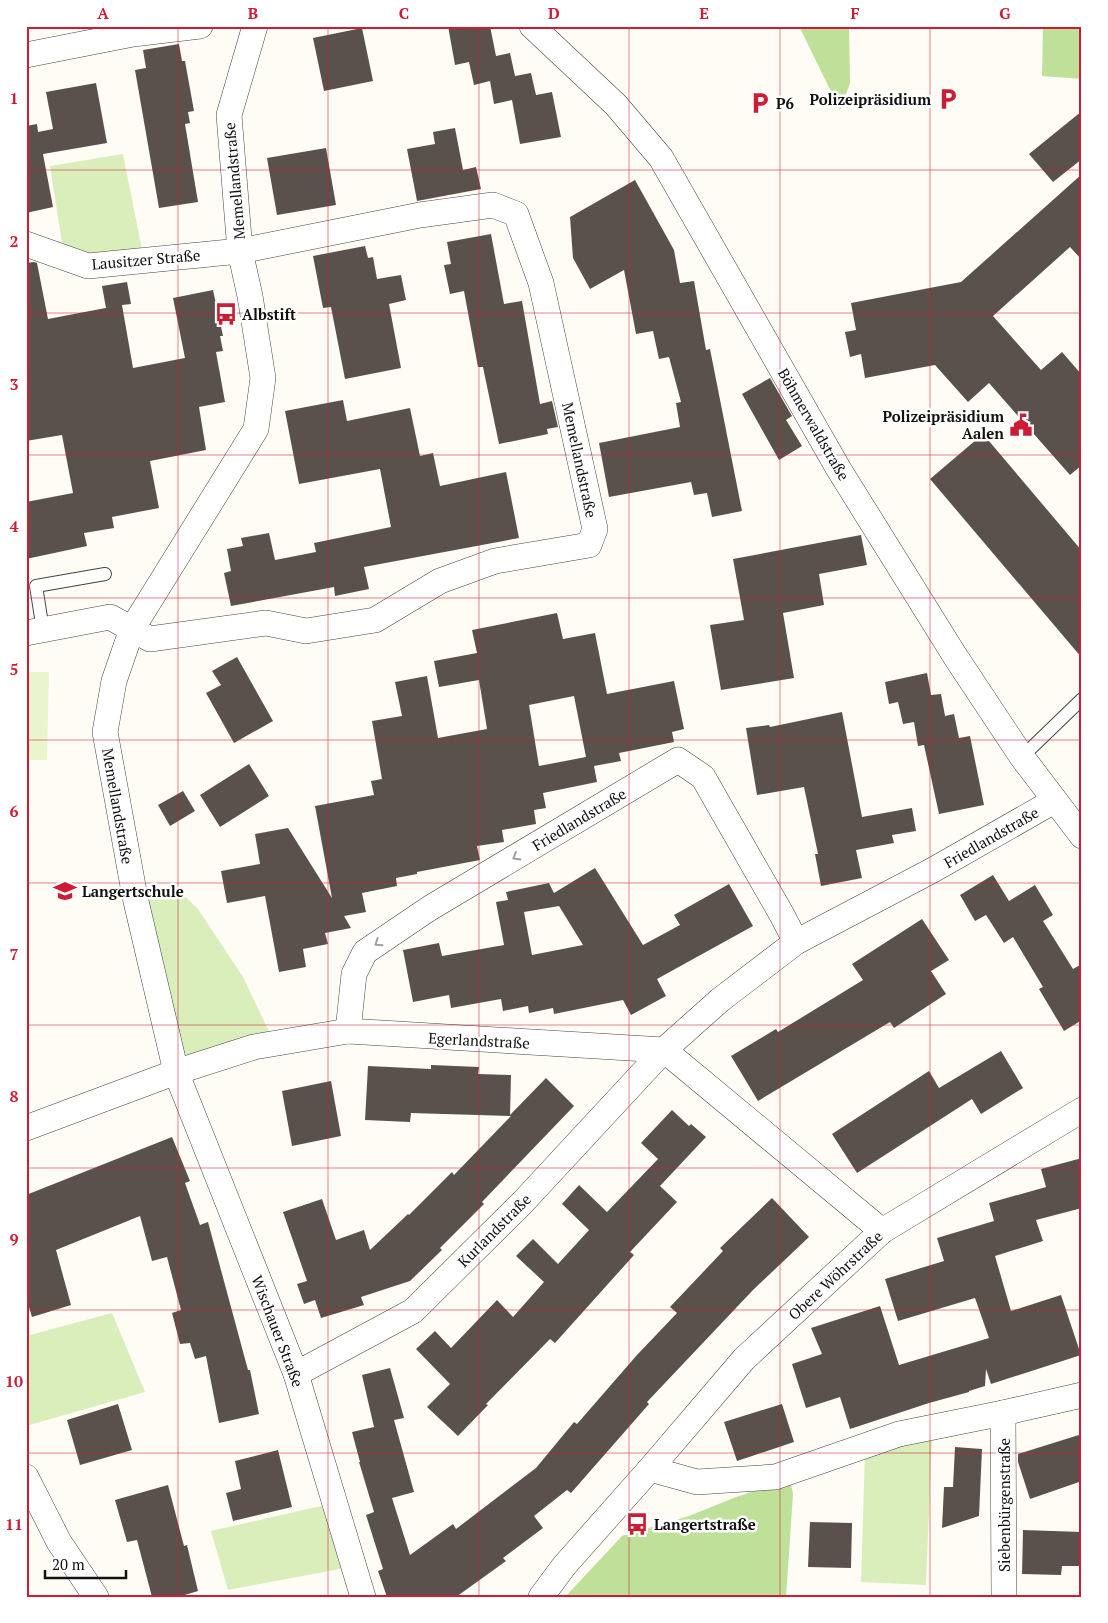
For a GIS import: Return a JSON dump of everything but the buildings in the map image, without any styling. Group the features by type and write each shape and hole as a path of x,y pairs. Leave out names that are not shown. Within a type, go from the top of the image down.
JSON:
{"street":[{"path":"26,55 133,34 200,26"},
{"name":"Memellandstraße","path":"176,1072 135,897 105,732 114,681 132,629 256,429 263,378 250,296 240,250 229,115 255,26"},
{"name":"Böhmerwaldstraße","path":"532,26 616,105 661,158 838,468 955,656 1022,757 1082,836"},
{"name":"Memellandstraße","path":"35,631 110,616 150,639 266,623 306,631 375,620 440,582 495,561 589,545 595,529 542,283 516,214 493,205 420,216 240,250"},
{"name":"Lausitzer Straße","path":"26,244 88,266 240,250"},
{"name":"Friedlandstraße","path":"348,1031 354,974 364,952 430,908 678,760 703,776 796,942"},
{"name":"Friedlandstraße","path":"664,1050 720,1000 796,942 933,870 1054,801"},
{"name":"Egerlandstraße","path":"26,1128 176,1072 254,1047 348,1031 664,1050"},
{"path":"664,1050 882,1231"},
{"name":"Kurlandstraße","path":"296,1374 413,1311 523,1202 664,1050"},
{"name":"Wischauer Straße","path":"176,1072 296,1374 363,1597"},
{"name":"Obere Wöhrstraße","path":"650,1469 744,1360 882,1231 1082,1110"},
{"path":"541,1597 564,1566 650,1469 697,1482 775,1477 898,1434 1082,1395"},
{"name":"Siebenbürgenstraße","path":"1003,1413 1004,1597"},
{"path":"26,1477 59,1542 96,1597"}],"lane":[{"path":"35,631 36,586 105,574"},
{"path":"1022,757 1082,699"}],"green space":[{"path":"799,26 849,26 850,83 840,110"},
{"path":"1043,26 1082,26 1082,79 1042,76"},
{"path":"123,154 142,250 89,258 63,249 50,166"},
{"path":"26,672 49,672 47,760 26,760"},
{"path":"173,885 198,909 243,977 275,1044 176,1072 135,897"},
{"path":"112,1313 145,1392 26,1426 26,1336"},
{"path":"932,1439 926,1585 861,1582 865,1451"},
{"path":"790,1479 793,1494 786,1597 565,1597 622,1536 689,1516 736,1497"},
{"path":"325,1505 345,1568 228,1590 211,1531"}],"place":[{"name":"Polizeipräsidium","path":"948,99"},
{"name":"P6","path":"760,103"},
{"name":"Albstift","path":"226,314"},
{"name":"Polizeipräsidium Aalen","path":"1021,425"},
{"name":"Langertschule","path":"65,891"},
{"name":"Langertstraße","path":"637,1524"}]}
